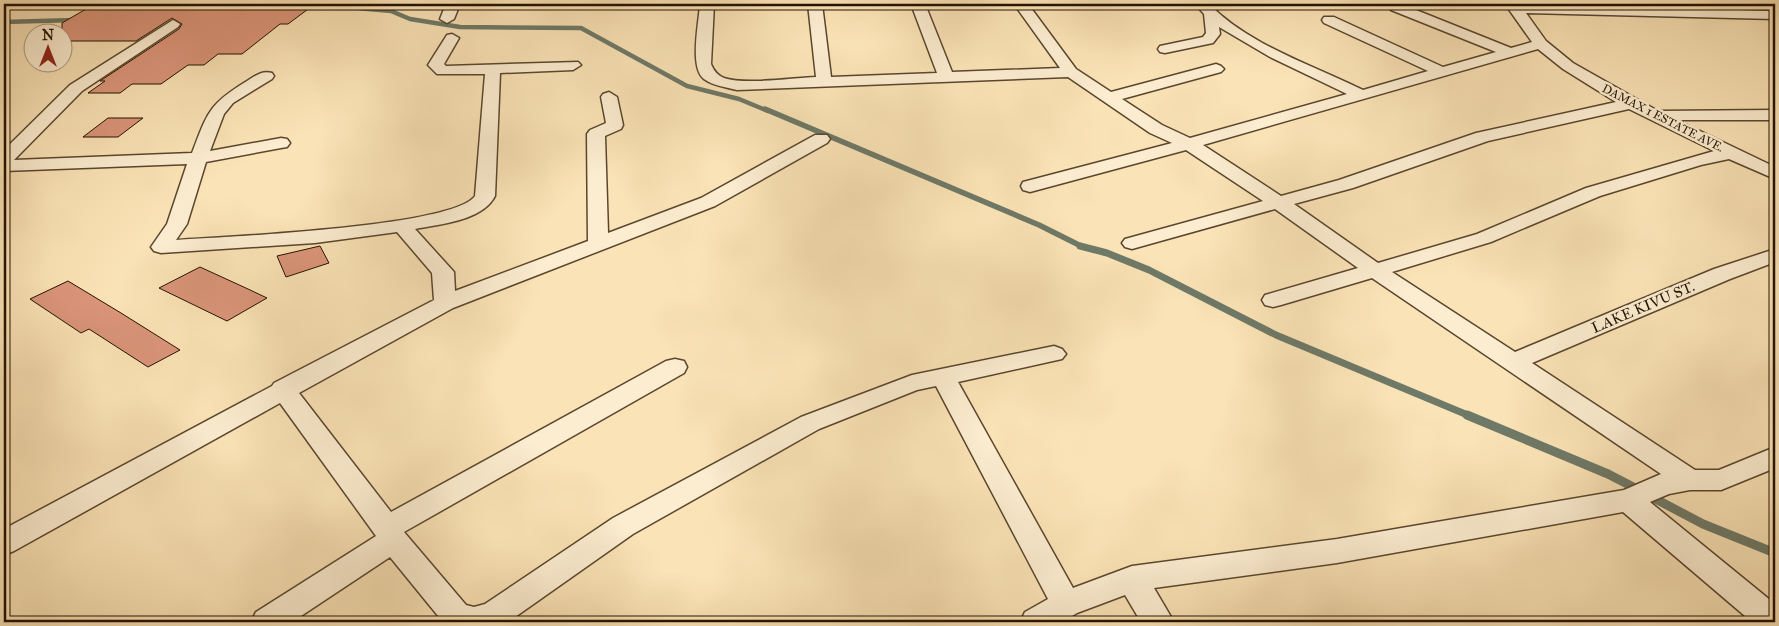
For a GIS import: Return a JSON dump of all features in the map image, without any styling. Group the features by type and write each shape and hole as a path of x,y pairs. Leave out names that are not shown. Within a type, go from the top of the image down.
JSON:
{"street":[{"path":"447,20 453,4"},
{"path":"707,4 703,64 712,79 737,85 1071,72"},
{"path":"815,4 824,82"},
{"path":"918,4 946,77"},
{"path":"1021,4 1071,72 1156,129 1189,144 1279,202 1376,271 1512,362 1677,482"},
{"path":"1514,6 1775,15"},
{"name":"DAMAX 1 ESTATE AVE.","path":"1514,6 1541,44 1568,66 1631,104 1775,174"},
{"path":"1396,7 1509,52"},
{"path":"1165,49 1208,40 1213,34 1206,9"},
{"path":"1206,9 1246,37 1361,95"},
{"path":"1329,20 1442,72"},
{"path":"4,160 76,88 173,24"},
{"path":"452,38 436,64 438,69 442,71 572,64"},
{"path":"1030,186 1189,144 1541,44"},
{"path":"266,76 227,100 216,113 186,191 177,224 161,247 299,239 403,227 476,207 484,199 492,69"},
{"path":"1109,97 1216,69"},
{"path":"598,244 596,134 615,125 609,97"},
{"path":"1132,243 1346,184 1482,137 1555,119 1631,104"},
{"path":"1654,115 1775,115"},
{"path":"4,542 283,389 445,303 708,202 821,139"},
{"path":"4,166 199,158 280,143"},
{"path":"1273,300 1484,238 1594,192 1697,160 1731,153"},
{"path":"403,227 443,272 445,303"},
{"name":"LAKE KIVU ST.","path":"1512,362 1722,274 1775,255"},
{"path":"283,389 390,534 455,614 474,621 494,615 623,526 810,423 912,383 1054,354"},
{"path":"267,622 390,534 675,367"},
{"path":"943,377 1066,604"},
{"path":"1036,622 1066,604 1132,579 1336,551 1632,498 1677,482 1722,480 1775,457"},
{"path":"1632,498 1774,622"},
{"path":"1132,579 1158,622"}],"building":[{"path":"144,4 315,4 288,24 280,24 242,54 218,54 204,65 188,65 161,84 132,84 120,93 88,93 105,81 100,81 179,29 182,24 172,18 136,41 72,41 72,22 64,22 86,9 136,9"},
{"path":"108,118 143,118 118,137 83,137"},
{"path":"320,246 329,263 286,277 277,256"},
{"path":"200,267 267,298 227,321 159,288"},
{"path":"68,281 180,350 148,367 89,329 81,333 30,299"}],"waterway":[{"path":"301,8 357,8 391,11 410,19 460,27 581,28 687,86 739,99 768,111"},
{"path":"4,22 75,20"},
{"path":"765,109 1039,225 1082,247"},
{"path":"1082,247 1107,253 1149,270 1276,335 1470,416"},
{"path":"1467,415 1608,474 1639,490"},
{"path":"1648,495 1703,524 1775,553"}]}
